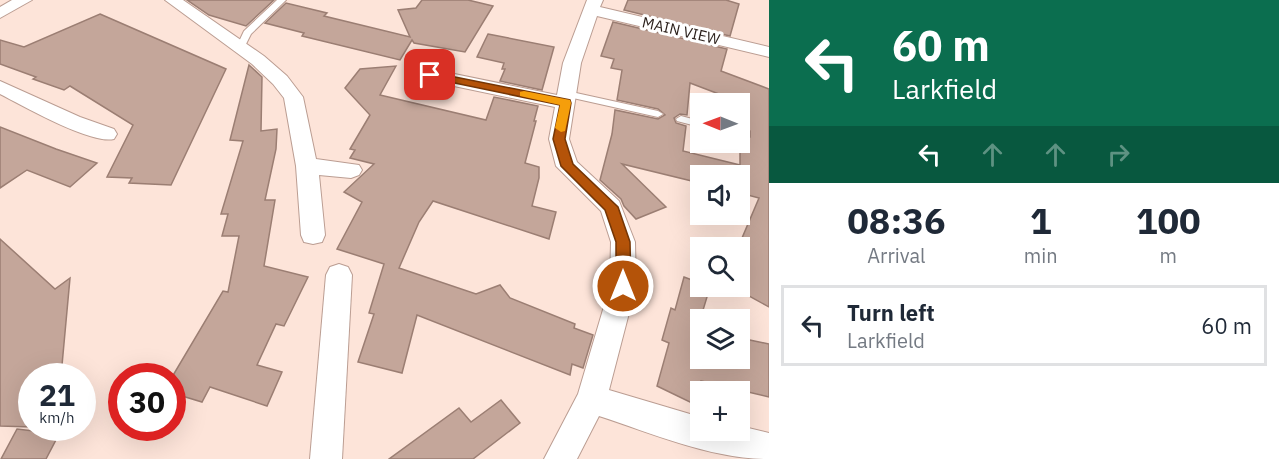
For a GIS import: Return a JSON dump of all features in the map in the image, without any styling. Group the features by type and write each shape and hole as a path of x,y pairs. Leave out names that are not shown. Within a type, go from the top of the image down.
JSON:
{"street":[{"path":"0,14 24,0"},
{"path":"173,0 280,80 294,97 307,166 313,235"},
{"path":"560,459 592,399 623,286 623,242 611,207 567,166 559,139 572,63 594,5"},
{"name":"MAIN VIEW","path":"594,5 769,52"},
{"path":"430,75 566,98"},
{"path":"0,87 73,122 107,134"},
{"path":"307,166 351,170"},
{"path":"326,459 339,275"},
{"path":"592,399 685,429 769,449"}],"lane":[{"path":"240,48 248,33 282,0"},
{"path":"566,98 658,114"},
{"path":"681,119 690,121"}],"building":[{"path":"187,0 274,0 246,26 209,15"},
{"path":"422,0 468,0 493,6 465,52 414,43 412,40 400,60 302,36 304,33 265,23 286,3 327,13 324,16 410,37 398,10 416,8"},
{"path":"628,0 726,0 739,4 730,36 624,10"},
{"path":"100,14 226,69 171,185 129,183 132,178 107,177 133,125 70,86 64,90 0,64 0,40 24,47"},
{"path":"613,22 727,49 721,71 769,89 769,307 750,296 750,237 742,237 748,225 750,225 750,219 759,198 750,196 750,165 740,165 690,165 690,181 622,164 666,207 636,219 621,199 600,180 612,134 615,110 658,119 665,115 658,109 617,100 622,70 611,68 614,59 601,56"},
{"path":"488,34 554,47 542,90 500,81 505,69 502,69 504,63 477,57"},
{"path":"249,65 262,77 261,131 277,129 276,149 265,200 275,200 264,266 308,277 284,326 276,324 257,365 282,372 267,406 210,387 202,402 186,397 186,363 180,363 223,291 228,292 239,236 222,236 228,214 221,214 243,141 230,140"},
{"path":"396,66 380,95 486,120 494,97 538,106 525,163 539,167 539,178 532,206 556,212 549,239 433,201 419,222 399,268 476,294 500,285 510,298 575,324 574,328 593,335 583,368 572,364 570,375 417,315 402,373 358,362 374,314 369,313 384,264 337,249 362,202 344,192 374,164 350,158 355,150 350,149 370,115 345,88 360,69"},
{"path":"0,127 97,163 70,187 27,170 0,188"},
{"path":"0,239 55,289 70,278 62,363 18,363 18,427 0,426"},
{"path":"684,277 690,279 690,297 707,297 703,309 690,309 690,369 750,369 750,340 769,344 769,397 750,393 750,381 690,381 690,402 657,386 669,343 662,340 671,308 675,310"},
{"path":"501,400 520,423 473,459 389,459 459,408 471,422"},
{"path":"17,429 18,441 55,441 46,459 1,459"}],"slow traffic":[{"path":"524,94 566,103 561,128"}],"route":[{"path":"430,75 566,103 559,139 567,166 611,207 623,242 623,286"}]}
